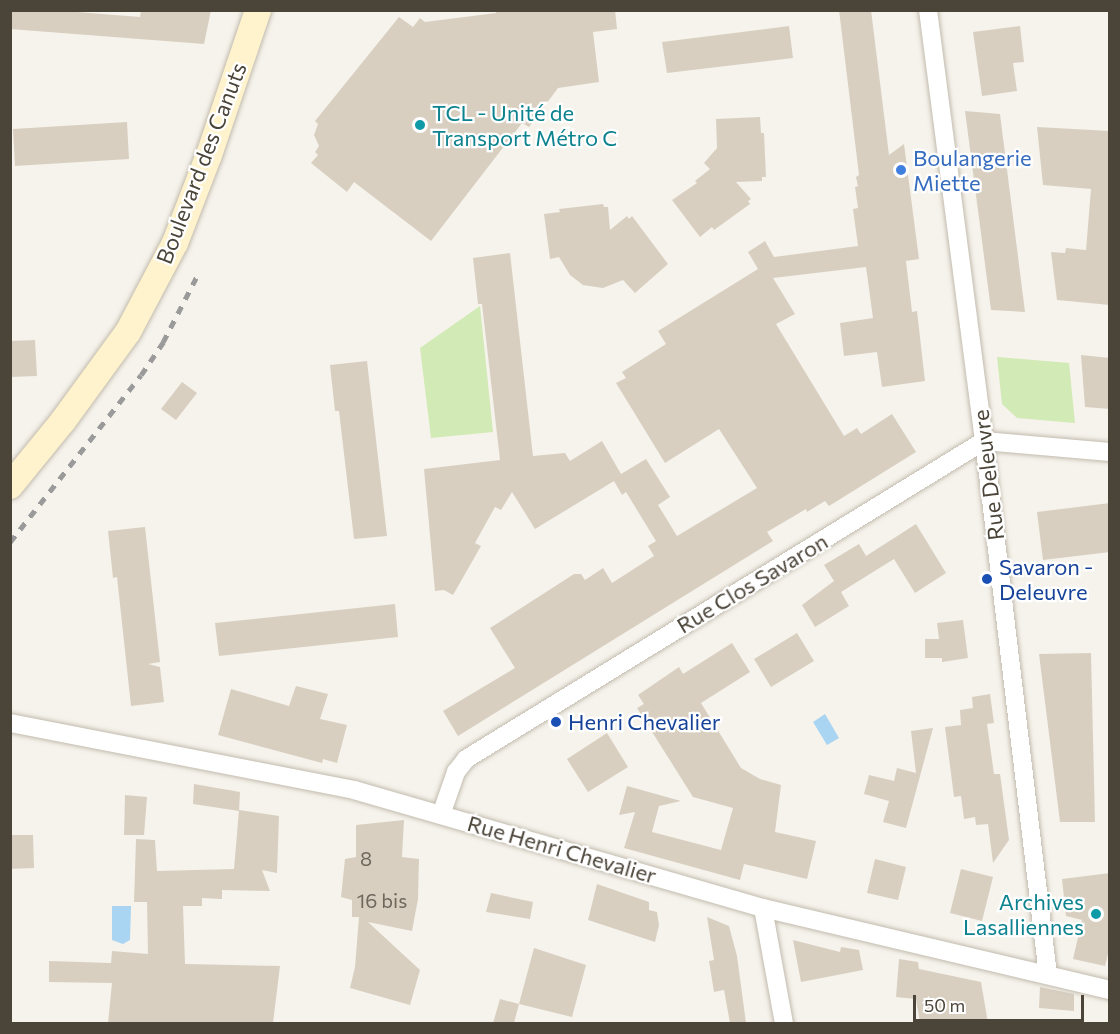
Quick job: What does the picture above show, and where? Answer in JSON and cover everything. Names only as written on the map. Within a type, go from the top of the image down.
[{"type":"main road","name":"Boulevard des Canuts","points":[[10,486],[63,421],[128,332],[175,243],[209,155],[258,10]]},
{"type":"street","name":"Rue Deleuvre","points":[[928,10],[984,441],[1048,975]]},
{"type":"street","points":[[984,441],[1110,452]]},
{"type":"street","name":"Rue Clos Savaron","points":[[441,815],[456,771],[466,759],[984,441]]},
{"type":"street","name":"Rue Henri Chevalier","points":[[10,723],[354,790],[763,908],[1110,990]]},
{"type":"street","points":[[763,908],[784,1023]]},
{"type":"green space","points":[[480,306],[493,432],[431,438],[420,348]]},
{"type":"green space","points":[[997,357],[1069,363],[1075,423],[1017,418],[1002,404]]},
{"type":"water","points":[[825,714],[839,738],[827,745],[813,722]]},
{"type":"water","points":[[112,906],[131,906],[130,940],[123,944],[112,940]]},
{"type":"building","points":[[10,10],[52,10],[140,17],[141,10],[211,10],[204,44],[10,29]]},
{"type":"building","name":"TCL - Unité de Transport Métro C","points":[[496,10],[615,10],[617,29],[593,32],[599,82],[558,88],[529,127],[522,123],[431,241],[354,182],[347,192],[311,163],[318,155],[315,152],[319,146],[314,135],[318,124],[315,121],[399,17],[413,27],[420,18],[425,22],[496,13]]},
{"type":"building","points":[[839,10],[871,10],[889,155],[904,144],[919,259],[906,261],[912,312],[917,311],[925,381],[882,387],[877,352],[844,356],[840,323],[873,318],[866,267],[773,278],[795,314],[776,324],[844,436],[857,428],[861,434],[892,414],[916,452],[829,506],[825,501],[807,512],[806,509],[767,532],[773,541],[458,736],[443,711],[515,668],[490,628],[574,574],[581,574],[585,580],[603,568],[612,583],[654,556],[648,546],[656,541],[626,492],[622,495],[614,481],[535,529],[512,492],[501,510],[495,507],[475,543],[481,546],[453,595],[444,590],[435,591],[424,469],[500,460],[482,304],[478,304],[473,258],[510,253],[533,456],[565,453],[570,461],[602,441],[621,474],[646,459],[670,497],[658,505],[677,536],[757,488],[719,429],[665,463],[616,383],[626,378],[622,372],[666,344],[658,331],[758,269],[748,252],[765,241],[774,257],[858,246],[853,209],[858,208],[855,187],[858,186],[856,177],[859,175]]},
{"type":"building","points":[[789,26],[793,58],[667,73],[662,42]]},
{"type":"building","points":[[1020,26],[1024,62],[1013,63],[1017,91],[982,96],[973,32]]},
{"type":"building","points":[[965,111],[1000,114],[1025,312],[991,310]]},
{"type":"building","points":[[760,117],[761,133],[764,133],[766,177],[762,177],[762,181],[736,182],[751,199],[748,201],[750,204],[714,230],[712,227],[700,237],[672,200],[697,183],[695,181],[710,169],[704,163],[717,148],[716,119]]},
{"type":"building","points":[[127,122],[129,159],[15,166],[13,129]]},
{"type":"building","points":[[1037,127],[1110,131],[1110,305],[1057,300],[1051,252],[1065,253],[1066,248],[1086,250],[1091,189],[1043,185]]},
{"type":"building","points":[[603,204],[604,207],[608,207],[610,230],[627,216],[629,219],[632,216],[668,264],[635,293],[623,280],[603,288],[583,285],[570,275],[559,257],[550,259],[544,214],[560,212],[559,209]]},
{"type":"building","points":[[35,340],[37,376],[10,377],[10,341]]},
{"type":"building","points":[[1081,355],[1110,358],[1110,409],[1085,407]]},
{"type":"building","points":[[367,361],[387,536],[354,539],[339,411],[335,411],[330,365]]},
{"type":"building","points":[[182,382],[197,393],[176,420],[161,409]]},
{"type":"building","points":[[1110,503],[1110,552],[1043,560],[1037,512]]},
{"type":"building","points":[[916,524],[946,573],[915,593],[894,559],[841,592],[849,606],[815,627],[802,605],[834,581],[824,565],[859,544],[866,556]]},
{"type":"building","points":[[145,527],[160,662],[148,664],[160,667],[164,702],[131,706],[117,577],[113,578],[108,531]]},
{"type":"building","points":[[395,604],[398,637],[219,656],[215,623]]},
{"type":"building","points":[[963,620],[968,658],[942,662],[942,658],[925,658],[925,639],[939,639],[937,623]]},
{"type":"building","points":[[797,633],[814,661],[771,687],[754,659]]},
{"type":"building","points":[[732,643],[750,672],[701,703],[741,768],[760,779],[781,785],[775,832],[816,841],[807,879],[744,864],[740,880],[624,848],[635,812],[619,815],[627,786],[681,801],[659,806],[652,832],[721,850],[733,808],[693,797],[637,708],[644,704],[638,695],[679,667],[683,674]]},
{"type":"building","points":[[1091,653],[1095,822],[1060,822],[1039,654]]},
{"type":"building","points":[[296,686],[328,694],[320,719],[347,725],[337,763],[323,759],[322,763],[218,735],[231,689],[289,706]]},
{"type":"building","points":[[990,694],[994,723],[987,724],[994,774],[1000,774],[1009,840],[993,863],[988,824],[976,825],[975,817],[964,819],[961,796],[954,797],[945,727],[961,725],[960,710],[973,708],[972,697]]},
{"type":"building","points":[[933,728],[906,828],[883,822],[889,801],[864,794],[869,775],[894,781],[897,768],[916,773],[911,731]]},
{"type":"building","points":[[607,733],[628,767],[588,792],[567,759]]},
{"type":"building","points":[[194,784],[240,792],[239,811],[193,804]]},
{"type":"building","points":[[125,795],[147,797],[144,835],[124,835]]},
{"type":"building","points":[[239,810],[279,816],[277,873],[262,870],[270,891],[222,890],[222,899],[202,898],[202,906],[183,906],[185,964],[280,966],[273,1023],[108,1023],[112,983],[49,982],[49,961],[111,963],[112,951],[148,954],[147,902],[134,902],[136,839],[155,840],[157,871],[234,869]]},
{"type":"building","points":[[404,820],[402,857],[419,859],[418,899],[412,931],[368,922],[420,970],[410,1005],[350,988],[355,967],[359,917],[352,917],[352,900],[341,897],[345,859],[356,857],[356,825]]},
{"type":"building","points":[[10,835],[33,835],[34,868],[10,869]]},
{"type":"building","points":[[875,859],[906,867],[898,900],[867,893]]},
{"type":"building","points":[[961,869],[993,877],[982,921],[950,913]]},
{"type":"building","name":"Archives Lasalliennes","points":[[1110,873],[1110,945],[1105,966],[1073,959],[1082,920],[1066,916],[1062,879]]},
{"type":"building","points":[[597,884],[649,902],[649,910],[657,912],[659,925],[655,942],[588,920]]},
{"type":"building","points":[[491,893],[533,902],[530,919],[486,912]]},
{"type":"building","points":[[707,917],[729,926],[737,956],[746,1023],[730,1023],[724,990],[714,992],[709,961],[714,960]]},
{"type":"building","points":[[793,940],[840,952],[841,947],[859,950],[863,970],[801,982]]},
{"type":"building","points":[[534,948],[586,965],[572,1017],[519,1004]]},
{"type":"building","points":[[899,959],[918,962],[919,969],[981,982],[988,1023],[920,1023],[916,999],[896,997]]},
{"type":"building","points":[[1040,987],[1074,994],[1074,1011],[1039,1008]]},
{"type":"building","points":[[500,999],[519,1004],[514,1023],[493,1023]]},
{"type":"railway","points":[[10,542],[141,375],[163,342],[199,272]]},
{"type":"place","name":"TCL - Unité de Transport Métro C","points":[[420,125]]},
{"type":"place","name":"Boulangerie Miette","points":[[901,170]]},
{"type":"place","name":"Savaron - Deleuvre","points":[[987,579]]},
{"type":"place","name":"Henri Chevalier","points":[[556,722]]},
{"type":"place","name":"Archives Lasalliennes","points":[[1096,914]]}]
